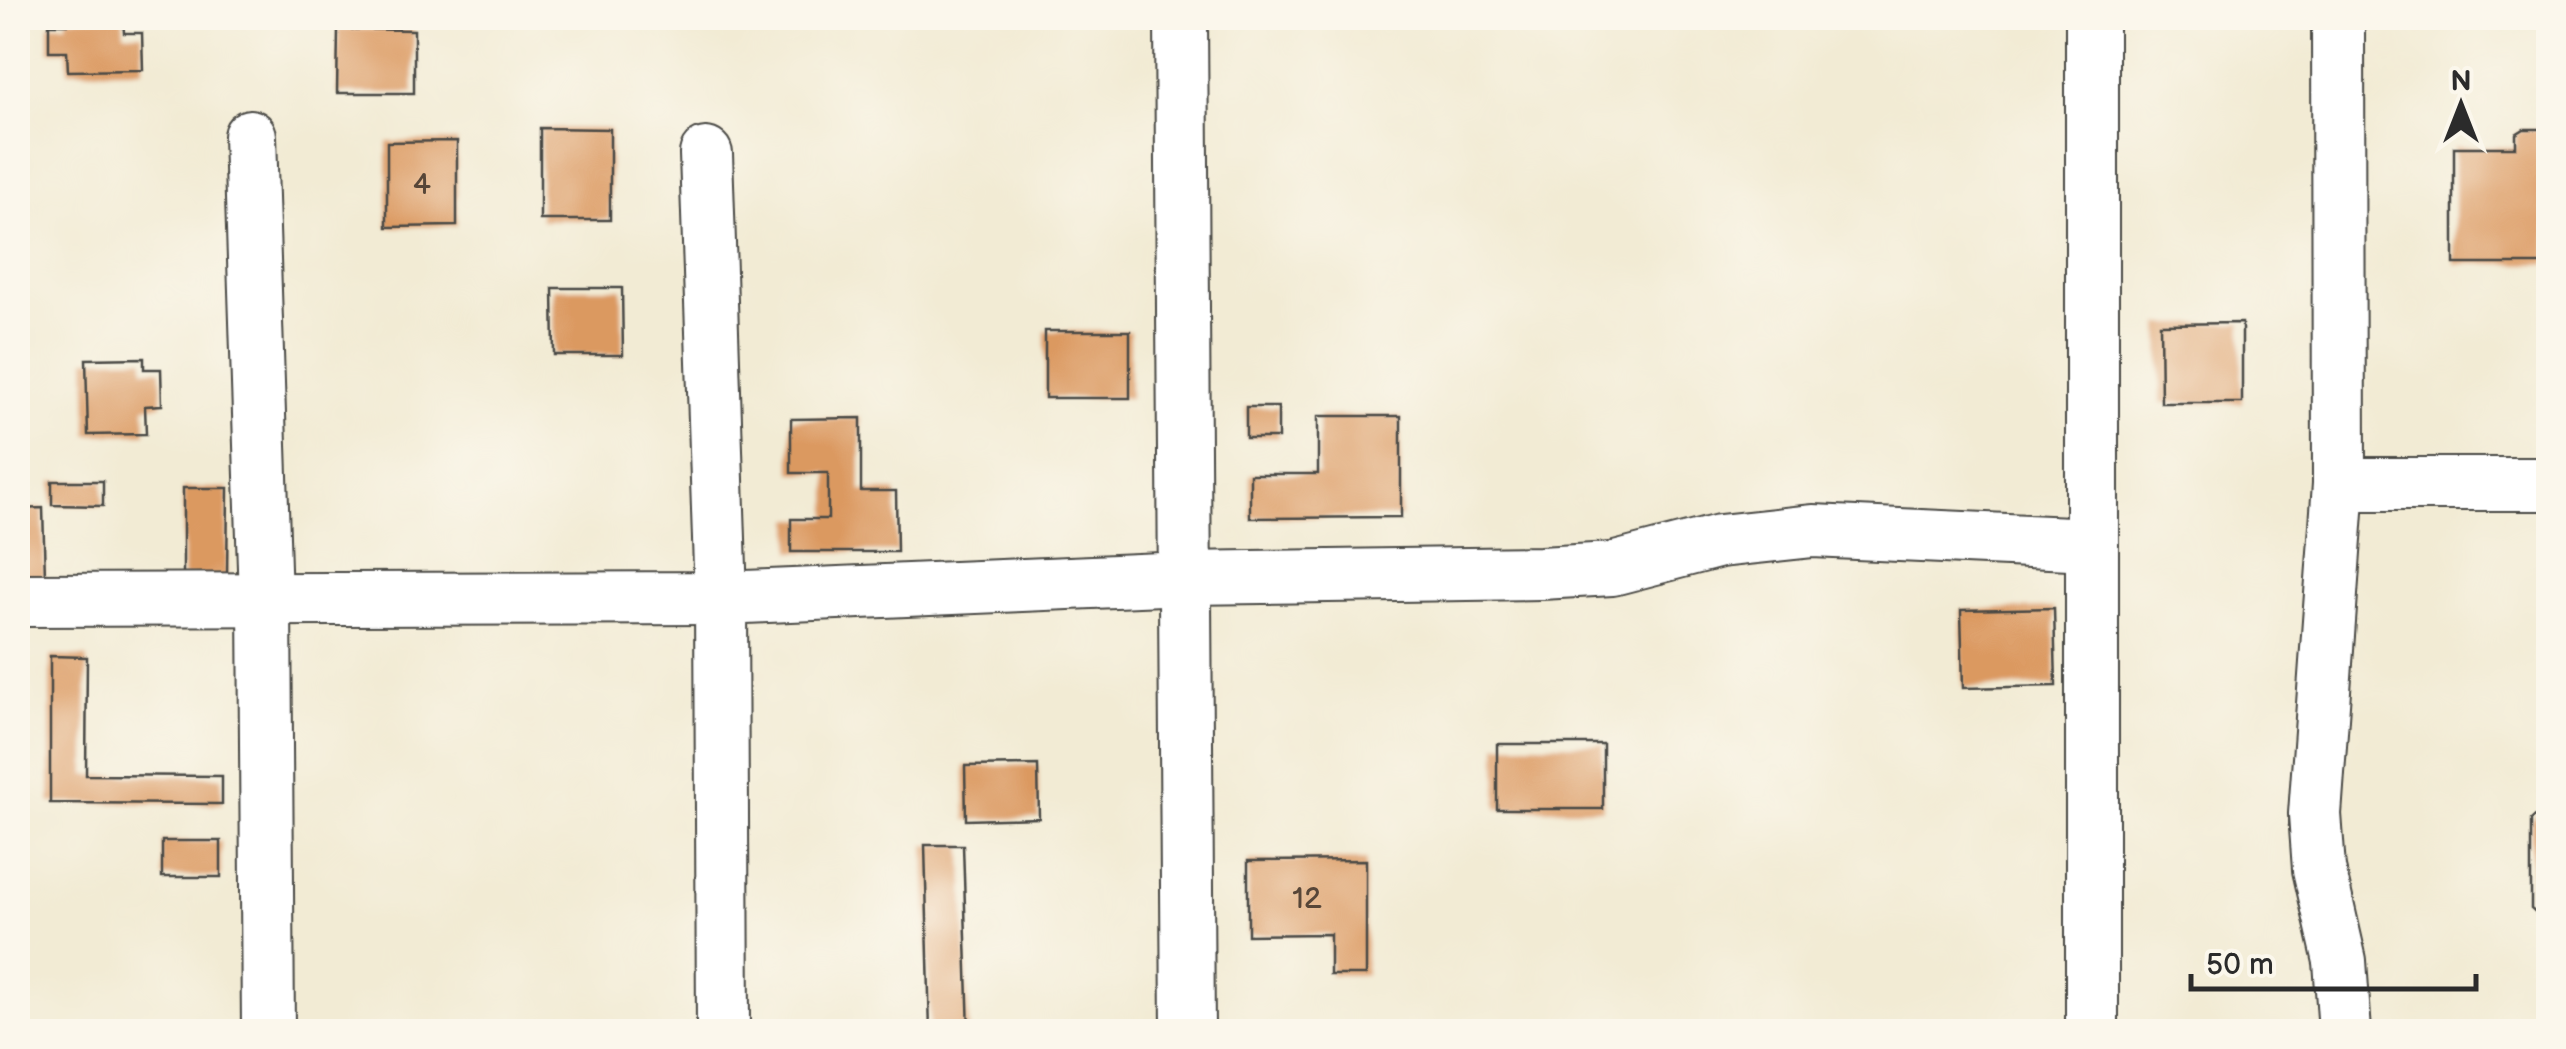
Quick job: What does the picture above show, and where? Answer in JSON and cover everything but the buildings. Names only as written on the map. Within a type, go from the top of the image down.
[{"type":"street","points":[[1181,18],[1188,1032]]},
{"type":"street","points":[[2092,18],[2092,1032]]},
{"type":"street","points":[[2338,18],[2340,484],[2315,814],[2319,869],[2340,961],[2345,1032]]},
{"type":"street","points":[[250,136],[266,599],[268,1032]]},
{"type":"street","points":[[706,154],[721,598],[723,1032]]},
{"type":"street","points":[[2340,484],[2548,484]]},
{"type":"street","points":[[18,600],[721,598],[1185,578],[1540,573],[1612,569],[1720,541],[1814,531],[2092,544]]}]
